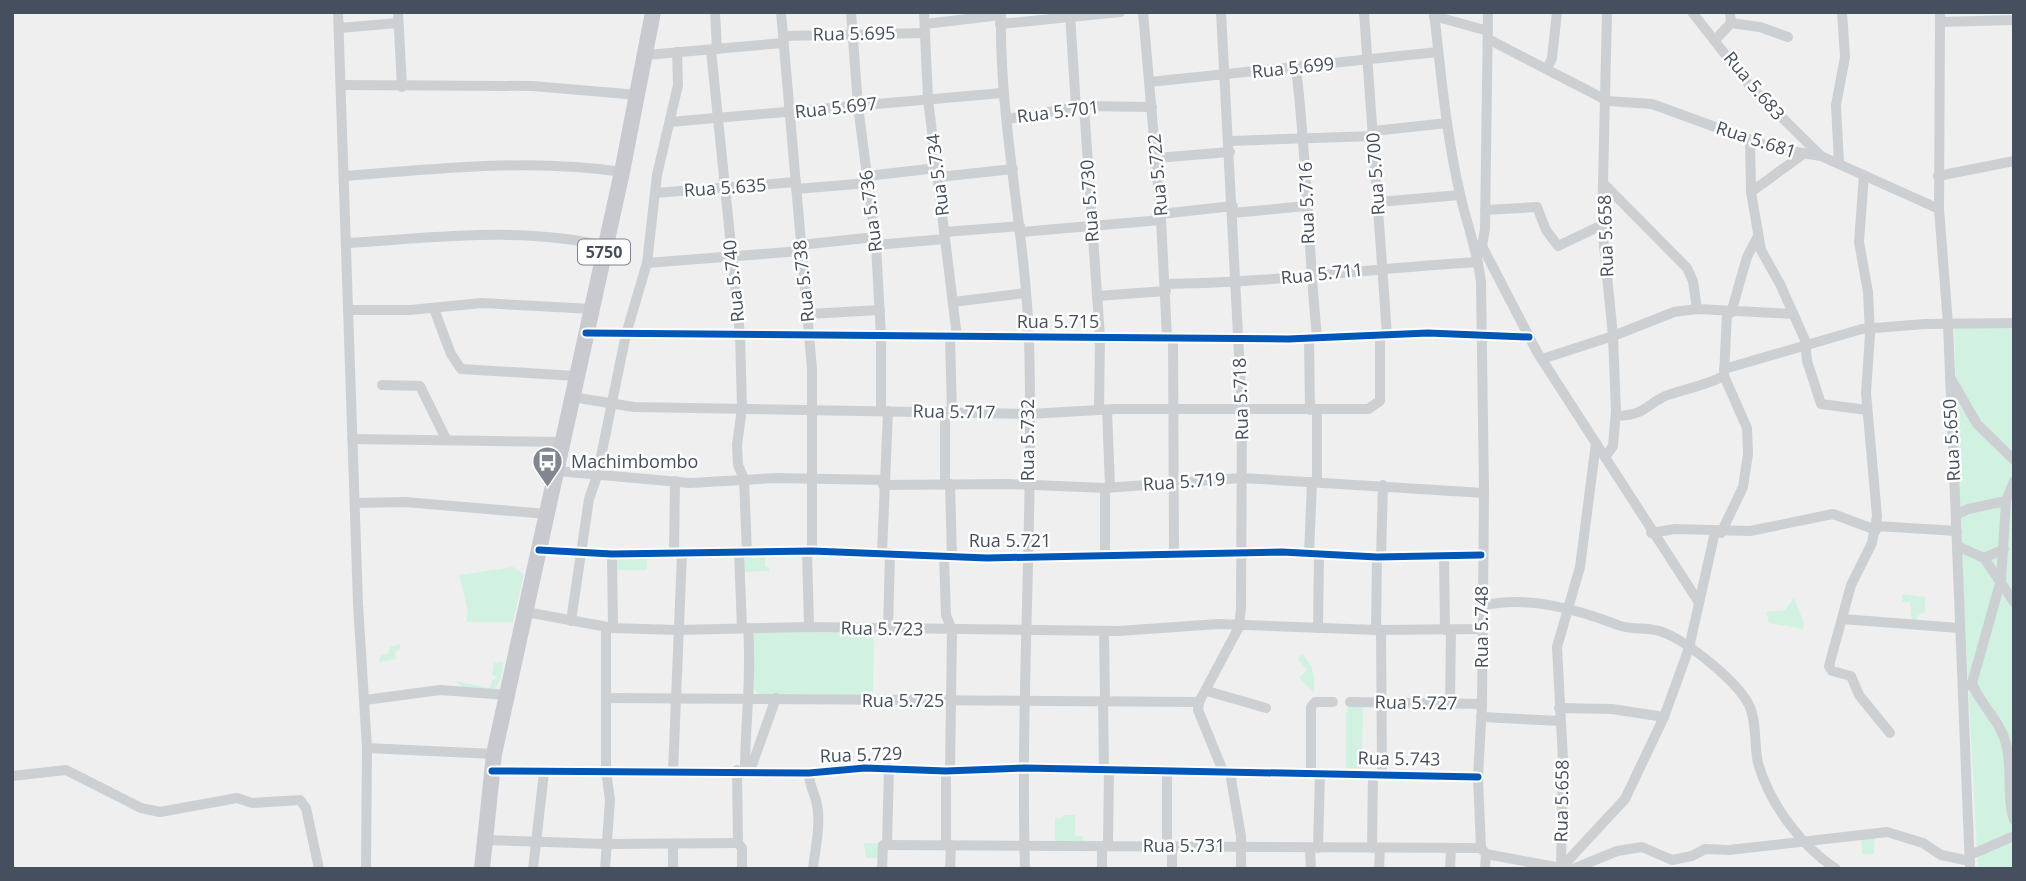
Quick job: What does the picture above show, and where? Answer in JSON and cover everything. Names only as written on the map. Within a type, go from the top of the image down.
[{"type":"main road","name":"5750","points":[[482,869],[494,754],[558,471],[576,376],[638,95],[653,12]]},
{"type":"street","points":[[338,12],[352,439],[367,748],[366,869]]},
{"type":"street","name":"Rua 5.740","points":[[715,12],[714,49],[719,119],[740,334],[742,408],[737,444],[738,465],[744,479],[745,628],[750,698],[745,732],[738,843],[742,848],[742,869]]},
{"type":"street","name":"Rua 5.738","points":[[781,12],[810,335],[813,409],[809,627]]},
{"type":"street","name":"Rua 5.736","points":[[851,12],[858,106],[875,241],[880,310],[885,411],[883,482],[888,629]]},
{"type":"street","name":"Rua 5.734","points":[[924,12],[929,99],[953,302],[948,412],[947,623],[952,630],[948,771]]},
{"type":"street","name":"Rua 5.695","points":[[646,55],[783,39],[925,28],[1001,17],[1120,12]]},
{"type":"street","name":"Rua 5.722","points":[[1143,12],[1170,337],[1174,554]]},
{"type":"street","name":"Rua 5.718","points":[[1199,702],[1239,627],[1242,554],[1242,411],[1221,12]]},
{"type":"street","name":"Rua 5.700","points":[[1364,12],[1383,267],[1384,335],[1378,404]]},
{"type":"street","name":"Rua 5.748","points":[[1485,869],[1478,777],[1482,704],[1481,555],[1484,493],[1480,256],[1485,209],[1488,12]]},
{"type":"street","points":[[1547,69],[1552,58],[1558,12]]},
{"type":"street","name":"Rua 5.658","points":[[1605,457],[1613,446],[1616,416],[1613,336],[1602,225],[1604,122],[1608,101],[1607,12]]},
{"type":"street","name":"Rua 5.683","points":[[1692,12],[1750,86],[1821,156]]},
{"type":"street","points":[[1839,163],[1840,139],[1836,105],[1845,57],[1842,12]]},
{"type":"street","points":[[1434,14],[1488,35],[1608,101]]},
{"type":"street","name":"Rua 5.748","points":[[1434,14],[1447,123],[1460,195],[1480,256],[1651,533],[1698,601]]},
{"type":"street","name":"Rua 5.730","points":[[1070,15],[1100,338]]},
{"type":"street","name":"Rua 5.732","points":[[1001,17],[1003,93],[1021,229],[1028,338],[1029,558],[1025,869]]},
{"type":"street","points":[[1940,17],[2014,20]]},
{"type":"street","name":"Rua 5.650","points":[[1940,17],[1939,209],[1948,324],[1959,628],[1967,685],[1970,862]]},
{"type":"street","points":[[339,28],[398,18],[402,87]]},
{"type":"street","points":[[1716,40],[1731,18],[1788,37]]},
{"type":"street","points":[[571,621],[589,499],[597,476],[626,334],[647,263],[655,193],[678,85],[677,52]]},
{"type":"street","name":"Rua 5.699","points":[[1149,82],[1438,52]]},
{"type":"street","name":"Rua 5.716","points":[[1296,68],[1311,275],[1314,555],[1318,628]]},
{"type":"street","points":[[341,85],[532,86],[638,95]]},
{"type":"street","name":"Rua 5.697","points":[[670,122],[1003,93]]},
{"type":"street","name":"Rua 5.681","points":[[1608,101],[1652,104],[1750,140],[1802,155],[1821,156],[1939,209]]},
{"type":"street","name":"Rua 5.701","points":[[1007,119],[1080,107],[1152,107]]},
{"type":"street","points":[[1156,158],[1230,146],[1374,133],[1447,123]]},
{"type":"street","points":[[1750,140],[1751,192],[1761,250],[1793,314],[1823,406],[1867,410]]},
{"type":"street","points":[[1751,192],[1802,155]]},
{"type":"street","points":[[1938,176],[2014,161]]},
{"type":"street","points":[[344,176],[530,164],[566,164],[622,172]]},
{"type":"street","name":"Rua 5.635","points":[[655,193],[1013,169]]},
{"type":"street","points":[[1864,175],[1858,242],[1867,286],[1870,329],[1867,410],[1878,500],[1876,528],[1851,585],[1830,669],[1851,676],[1858,695],[1890,733]]},
{"type":"street","points":[[1604,184],[1687,268],[1693,281],[1697,309]]},
{"type":"street","points":[[1378,202],[1460,195]]},
{"type":"street","points":[[647,263],[732,258],[801,248],[945,235],[1090,227],[1161,217],[1305,206]]},
{"type":"street","points":[[1485,209],[1537,207],[1546,230],[1558,246],[1602,225]]},
{"type":"street","points":[[347,243],[515,235],[570,238],[606,246]]},
{"type":"street","points":[[1561,868],[1625,799],[1664,717],[1689,648],[1698,601],[1718,532],[1744,487],[1748,454],[1747,428],[1724,372],[1729,313],[1747,257],[1758,236]]},
{"type":"street","name":"Rua 5.711","points":[[1097,296],[1480,256]]},
{"type":"street","points":[[953,302],[1026,293]]},
{"type":"street","points":[[348,310],[434,309],[482,303],[592,309]]},
{"type":"street","points":[[434,309],[451,354],[461,369],[576,376]]},
{"type":"street","points":[[1542,359],[1613,336],[1674,312],[1697,309],[1729,313],[1793,314]]},
{"type":"street","points":[[808,314],[880,310]]},
{"type":"street","points":[[1616,416],[1640,413],[1669,394],[1700,388],[1724,372],[1870,329],[2014,323]]},
{"type":"street","name":"Rua 5.715","points":[[586,333],[1028,338],[1384,335],[1529,337]]},
{"type":"street","points":[[1100,338],[1108,487],[1105,556]]},
{"type":"street","points":[[1948,374],[1966,408],[1993,442],[2014,460]]},
{"type":"street","points":[[383,385],[420,386],[446,439]]},
{"type":"street","name":"Rua 5.717","points":[[572,397],[612,405],[1029,414],[1103,410],[1368,409],[1378,404]]},
{"type":"street","points":[[1950,413],[1966,408]]},
{"type":"street","points":[[352,439],[563,442]]},
{"type":"street","name":"Rua 5.658","points":[[1561,868],[1561,721],[1557,647],[1582,556],[1596,443]]},
{"type":"street","name":"Rua 5.719","points":[[558,471],[718,483],[744,479],[812,478],[1108,487],[1242,478],[1484,493]]},
{"type":"street","points":[[673,772],[678,553],[676,481]]},
{"type":"street","points":[[2014,481],[2006,501],[2001,580],[1967,685],[2002,731],[2010,769],[2009,802],[2014,820]]},
{"type":"street","points":[[1379,869],[1376,849],[1382,702],[1378,630],[1383,485]]},
{"type":"street","points":[[1956,515],[1968,509],[2006,501]]},
{"type":"street","points":[[355,503],[404,502],[547,514]]},
{"type":"street","points":[[1651,533],[1675,529],[1750,531],[1833,514],[1876,528],[1957,531]]},
{"type":"street","points":[[1957,546],[1984,558],[2014,602]]},
{"type":"street","points":[[1984,558],[2004,549]]},
{"type":"street","name":"Rua 5.721","points":[[539,550],[612,554],[809,551],[1029,558],[1174,554],[1379,557],[1481,555]]},
{"type":"street","points":[[605,869],[610,810],[606,771],[606,698],[612,554]]},
{"type":"street","points":[[1444,556],[1450,704]]},
{"type":"street","points":[[1482,606],[1505,603],[1567,607],[1620,626],[1664,632],[1720,670],[1751,708],[1759,764],[1791,828],[1836,869]]},
{"type":"street","name":"Rua 5.723","points":[[526,612],[609,627],[677,629],[809,627],[1148,631],[1218,624],[1239,627],[1378,630],[1481,629]]},
{"type":"street","points":[[1842,619],[1959,628]]},
{"type":"street","points":[[1102,869],[1106,770],[1104,631]]},
{"type":"street","points":[[365,700],[440,690],[507,695]]},
{"type":"street","points":[[1207,691],[1266,708]]},
{"type":"street","name":"Rua 5.725","points":[[606,698],[1199,702]]},
{"type":"street","points":[[744,771],[776,698]]},
{"type":"street","points":[[1199,702],[1199,717],[1227,772],[1242,847],[1241,869]]},
{"type":"street","points":[[1311,869],[1314,848],[1315,774],[1311,707],[1315,702],[1333,702]]},
{"type":"street","name":"Rua 5.727","points":[[1350,702],[1482,704]]},
{"type":"street","points":[[1559,708],[1612,709],[1664,717]]},
{"type":"street","name":"Rua 5.727","points":[[1481,717],[1561,721]]},
{"type":"street","points":[[367,748],[494,754]]},
{"type":"street","points":[[883,869],[883,845],[887,845],[889,768]]},
{"type":"street","name":"Rua 5.729","points":[[492,771],[809,773],[889,768],[948,771],[1025,768],[1227,772]]},
{"type":"street","points":[[12,776],[66,770],[141,808],[160,813],[237,798],[252,803],[300,800],[306,808],[319,869]]},
{"type":"street","points":[[1167,770],[1172,869]]},
{"type":"street","points":[[948,771],[950,869]]},
{"type":"street","points":[[533,869],[544,772]]},
{"type":"street","name":"Rua 5.743","points":[[1227,772],[1478,777]]},
{"type":"street","points":[[809,773],[809,787],[817,802],[818,818],[813,869]]},
{"type":"street","points":[[1573,869],[1608,853],[1642,847],[1672,860],[1692,856],[1704,849],[1729,850],[1887,832],[1923,843],[1941,855],[1970,862],[2014,836]]},
{"type":"street","points":[[485,840],[606,844],[738,843]]},
{"type":"street","points":[[673,844],[673,869]]},
{"type":"street","name":"Rua 5.731","points":[[887,845],[1451,848],[1484,851],[1561,868]]},
{"type":"street","points":[[1450,869],[1451,848]]},
{"type":"green space","points":[[1954,321],[2014,321],[2014,869],[1978,869],[1959,511]]},
{"type":"green space","points":[[647,555],[647,570],[615,570],[616,556]]},
{"type":"green space","points":[[743,555],[765,556],[765,566],[769,567],[769,571],[742,572]]},
{"type":"green space","points":[[513,567],[524,574],[513,622],[466,622],[468,611],[459,575]]},
{"type":"green space","points":[[1902,594],[1925,597],[1925,612],[1917,616],[1917,622],[1912,622],[1910,602],[1902,602]]},
{"type":"green space","points":[[1794,598],[1804,623],[1803,629],[1769,623],[1766,612],[1785,610]]},
{"type":"green space","points":[[754,632],[874,633],[873,697],[760,695],[752,687],[751,637]]},
{"type":"green space","points":[[400,644],[400,649],[395,652],[396,659],[378,662],[382,655],[388,654],[390,647]]},
{"type":"green space","points":[[1302,654],[1313,672],[1314,693],[1299,678],[1307,670],[1298,659]]},
{"type":"green space","points":[[503,662],[501,678],[495,690],[464,688],[455,681],[490,688],[496,676],[492,675],[494,663]]},
{"type":"green space","points":[[1349,705],[1363,706],[1362,768],[1346,768],[1346,714]]},
{"type":"green space","points":[[1063,815],[1075,815],[1075,836],[1083,836],[1083,840],[1089,841],[1055,842],[1055,818],[1063,818]]},
{"type":"green space","points":[[1875,836],[1874,854],[1862,854],[1861,837]]},
{"type":"green space","points":[[864,843],[879,843],[878,858],[866,858]]},
{"type":"cycle path","points":[[586,333],[1288,339],[1428,333],[1529,337]]},
{"type":"cycle path","points":[[539,550],[612,554],[812,551],[987,558],[1282,552],[1377,557],[1481,555]]},
{"type":"cycle path","points":[[492,771],[809,773],[865,768],[946,771],[1025,768],[1478,777]]},
{"type":"place","name":"Machimbombo","points":[[548,489]]}]
